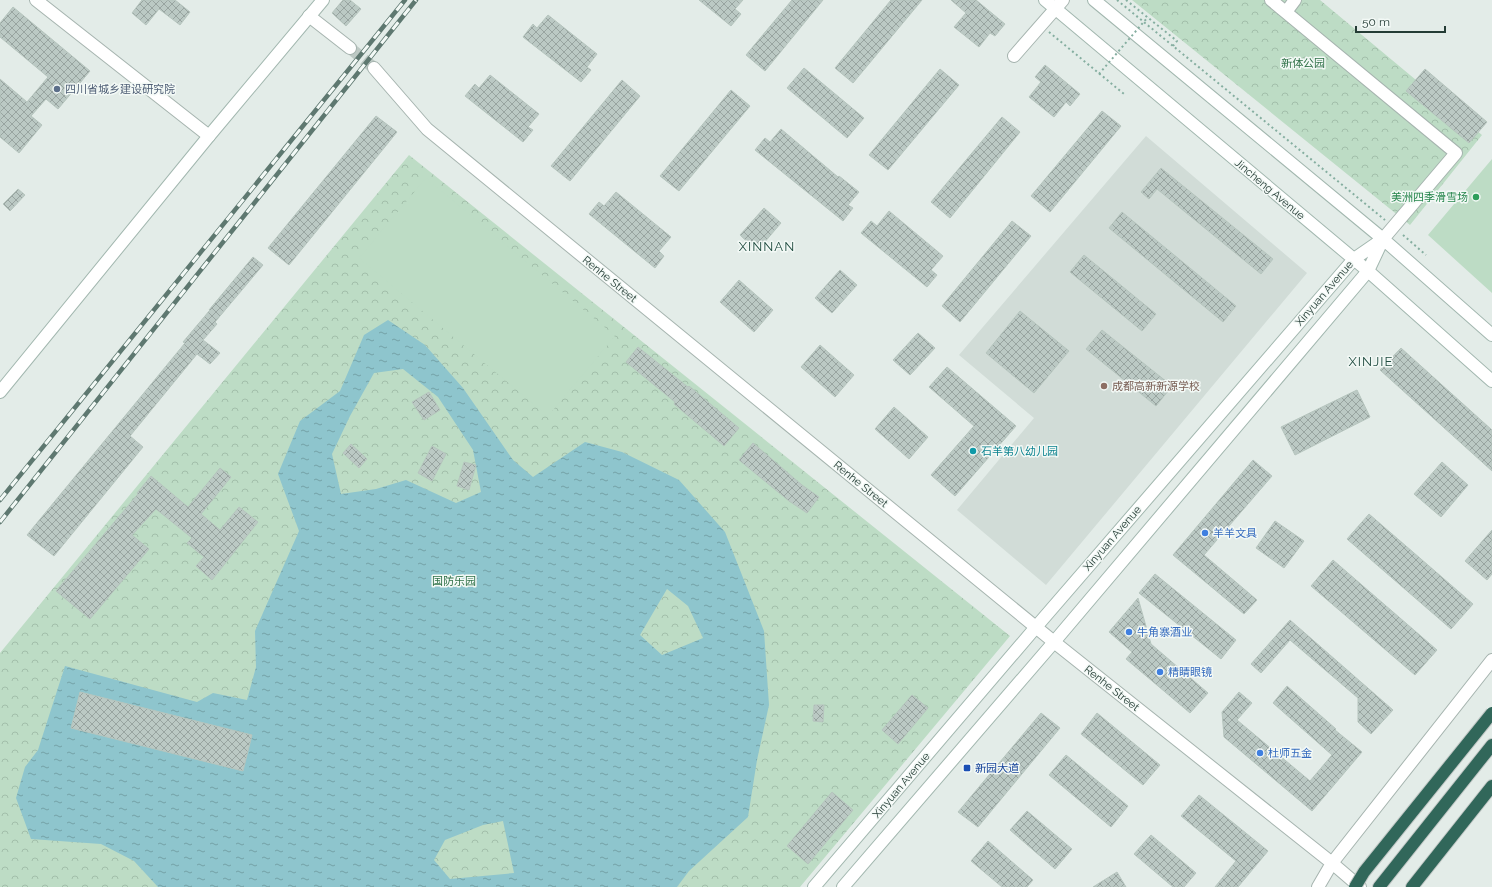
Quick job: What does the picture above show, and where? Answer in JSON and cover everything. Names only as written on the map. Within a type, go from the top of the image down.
[{"type":"highway","points":[[1355,887],[1364,872],[1492,713]]},
{"type":"highway","points":[[1380,887],[1492,745]]},
{"type":"highway","points":[[1412,887],[1492,786]]},
{"type":"street","points":[[36,0],[209,136]]},
{"type":"street","points":[[0,392],[209,136],[323,0]]},
{"type":"street","name":"Jincheng Avenue","points":[[1045,0],[1059,4],[1368,270],[1492,381]]},
{"type":"street","points":[[1094,0],[1383,239],[1492,335]]},
{"type":"street","points":[[1271,0],[1456,154],[1383,239]]},
{"type":"street","points":[[1286,12],[1295,0]]},
{"type":"street","points":[[1014,56],[1059,4]]},
{"type":"street","points":[[309,16],[350,48]]},
{"type":"street","name":"Renhe Street","points":[[374,68],[427,129],[1054,642],[1332,863],[1360,887]]},
{"type":"street","name":"Xinyuan Avenue","points":[[814,887],[1354,259],[1383,239]]},
{"type":"street","name":"Xinyuan Avenue","points":[[842,887],[1054,642],[1368,270],[1383,239]]},
{"type":"street","points":[[1318,887],[1332,863],[1492,660]]},
{"type":"path","points":[[1117,0],[1394,227],[1426,255]]},
{"type":"path","points":[[1126,0],[1166,32],[1176,42],[1173,46]]},
{"type":"path","points":[[1099,74],[1148,17]]},
{"type":"path","points":[[1041,25],[1124,94]]},
{"type":"shaded area","name":"成都高新新源学校","points":[[1146,136],[1307,273],[1046,585],[957,510],[1034,418],[959,355]]},
{"type":"green space","name":"新体公园","points":[[1132,0],[1320,0],[1482,135],[1410,225]]},
{"type":"green space","name":"国防乐园","points":[[409,155],[1010,636],[800,887],[0,887],[0,653]]},
{"type":"green space","name":"美洲四季滑雪场","points":[[1492,159],[1492,293],[1428,235]]},
{"type":"green space","points":[[426,178],[615,336],[548,416],[359,258]]},
{"type":"water","points":[[388,320],[425,345],[463,388],[513,460],[533,477],[585,442],[622,452],[679,480],[725,532],[764,631],[769,705],[757,760],[748,817],[689,871],[677,887],[158,887],[134,861],[101,844],[31,839],[16,798],[25,767],[38,750],[65,666],[197,702],[213,693],[247,700],[256,667],[255,631],[299,531],[278,474],[300,421],[340,391],[364,335]],"holes":[[[403,369],[438,397],[473,450],[481,492],[456,503],[406,480],[376,489],[341,494],[332,454],[350,416],[374,373]],[[667,589],[688,606],[703,638],[662,655],[640,635]],[[503,821],[514,873],[450,879],[434,860],[445,840],[483,825]]]},
{"type":"building","points":[[142,0],[175,0],[190,12],[180,25],[159,9],[146,25],[132,13]]},
{"type":"building","points":[[343,0],[350,0],[361,9],[346,26],[332,13]]},
{"type":"building","points":[[699,0],[743,0],[735,9],[741,14],[731,26]]},
{"type":"building","points":[[792,0],[823,0],[765,71],[746,55]]},
{"type":"building","points":[[891,0],[922,0],[853,83],[835,68]]},
{"type":"building","points":[[951,0],[976,0],[1005,24],[995,36],[990,33],[979,47],[954,27],[966,13]]},
{"type":"building","name":"四川省城乡建设研究院","points":[[13,7],[90,71],[58,109],[46,99],[31,116],[42,125],[19,153],[0,137],[0,79],[27,102],[48,77],[0,37],[0,23]]},
{"type":"building","points":[[548,15],[597,54],[587,67],[591,70],[581,82],[523,37],[533,24],[537,28]]},
{"type":"building","points":[[1045,65],[1080,94],[1070,106],[1066,102],[1054,117],[1029,97],[1041,82],[1035,77]]},
{"type":"building","points":[[804,68],[864,118],[847,138],[787,88]]},
{"type":"building","points":[[940,69],[959,85],[888,170],[869,155]]},
{"type":"building","points":[[1425,69],[1487,122],[1469,143],[1406,91]]},
{"type":"building","points":[[490,75],[539,114],[528,127],[533,130],[523,142],[465,96],[475,84],[479,88]]},
{"type":"building","points":[[622,80],[640,96],[570,181],[551,166]]},
{"type":"building","points":[[731,90],[750,106],[679,191],[660,176]]},
{"type":"building","points":[[1102,111],[1121,126],[1050,212],[1031,196]]},
{"type":"building","points":[[376,116],[397,132],[289,265],[268,248]]},
{"type":"building","points":[[1002,117],[1020,132],[950,218],[931,202]]},
{"type":"building","points":[[781,129],[838,177],[839,176],[859,192],[848,205],[853,208],[843,221],[755,150],[765,138],[770,142]]},
{"type":"building","points":[[1161,168],[1273,259],[1261,274],[1157,189],[1149,199],[1141,192]]},
{"type":"building","points":[[18,189],[25,195],[10,211],[3,204]]},
{"type":"building","points":[[616,192],[671,237],[659,251],[664,256],[655,268],[589,214],[599,202],[604,206]]},
{"type":"building","points":[[764,208],[781,223],[757,251],[740,235]]},
{"type":"building","points":[[889,211],[943,256],[931,270],[937,275],[927,287],[861,233],[871,221],[877,226]]},
{"type":"building","points":[[1122,212],[1236,306],[1223,322],[1109,228]]},
{"type":"building","points":[[1012,221],[1031,236],[960,322],[942,306]]},
{"type":"building","points":[[1084,255],[1156,314],[1142,331],[1070,272]]},
{"type":"building","points":[[253,257],[263,265],[215,322],[217,324],[203,340],[220,353],[210,364],[197,354],[130,436],[143,447],[54,556],[27,535],[185,343],[183,342]]},
{"type":"building","points":[[840,270],[857,285],[832,313],[815,298]]},
{"type":"building","points":[[739,280],[773,310],[754,332],[720,302]]},
{"type":"building","points":[[1020,311],[1069,351],[1034,393],[986,353]]},
{"type":"building","points":[[1102,330],[1172,386],[1156,406],[1086,349]]},
{"type":"building","points":[[918,333],[935,348],[910,375],[893,360]]},
{"type":"building","points":[[820,345],[854,375],[835,397],[801,367]]},
{"type":"building","points":[[638,347],[688,387],[689,386],[739,428],[724,446],[674,404],[675,402],[626,362]]},
{"type":"building","points":[[1401,348],[1492,430],[1492,471],[1380,370]]},
{"type":"building","name":"石羊第八幼儿园","points":[[947,367],[1016,426],[955,496],[931,475],[974,426],[929,387]]},
{"type":"building","points":[[1357,390],[1370,417],[1295,455],[1281,427]]},
{"type":"building","points":[[429,392],[440,410],[424,420],[412,402]]},
{"type":"building","points":[[894,407],[928,437],[909,459],[875,429]]},
{"type":"building","points":[[753,443],[802,485],[819,497],[807,513],[789,501],[739,460]]},
{"type":"building","points":[[351,444],[367,459],[359,468],[343,453]]},
{"type":"building","points":[[432,446],[446,454],[432,481],[418,473]]},
{"type":"building","points":[[1253,460],[1272,476],[1204,555],[1257,600],[1244,614],[1173,555]]},
{"type":"building","points":[[464,462],[476,465],[469,490],[457,486]]},
{"type":"building","points":[[1442,462],[1468,485],[1441,517],[1414,494]]},
{"type":"building","points":[[220,468],[231,477],[201,514],[220,530],[239,507],[258,522],[212,580],[196,566],[204,557],[187,543],[192,538],[156,509],[132,535],[149,549],[90,619],[56,591],[138,494],[137,493],[151,476],[188,507]]},
{"type":"building","points":[[1369,514],[1473,604],[1451,629],[1347,539]]},
{"type":"building","points":[[1275,521],[1304,541],[1284,568],[1256,548]]},
{"type":"building","points":[[1492,530],[1492,574],[1487,580],[1465,561]]},
{"type":"building","points":[[1333,560],[1437,650],[1415,675],[1311,586]]},
{"type":"building","points":[[1155,574],[1236,640],[1221,659],[1139,593]]},
{"type":"building","points":[[1138,598],[1151,644],[1208,693],[1190,713],[1126,659],[1132,652],[1109,632]]},
{"type":"building","points":[[1290,620],[1393,710],[1371,734],[1358,722],[1358,698],[1290,640],[1261,673],[1251,664]]},
{"type":"building","points":[[1287,686],[1336,729],[1335,730],[1362,752],[1312,811],[1224,737],[1222,712],[1239,692],[1252,703],[1237,720],[1310,781],[1332,755],[1273,703]]},
{"type":"building","points":[[80,692],[252,735],[243,771],[71,728]]},
{"type":"building","points":[[912,695],[928,708],[898,744],[882,730]]},
{"type":"building","points":[[814,705],[824,705],[823,722],[813,721]]},
{"type":"building","points":[[1041,713],[1060,728],[978,827],[958,812]]},
{"type":"building","points":[[1097,713],[1160,765],[1143,785],[1081,734]]},
{"type":"building","points":[[1066,755],[1128,806],[1111,827],[1049,775]]},
{"type":"building","points":[[832,792],[853,810],[808,864],[787,846]]},
{"type":"building","points":[[1199,795],[1268,851],[1238,887],[1215,887],[1236,861],[1181,816]]},
{"type":"building","points":[[1027,811],[1072,849],[1055,869],[1010,830]]},
{"type":"building","points":[[1151,835],[1196,873],[1184,887],[1173,887],[1134,854]]},
{"type":"building","points":[[988,841],[1033,880],[1027,887],[1002,887],[971,861]]},
{"type":"building","points":[[1117,872],[1126,887],[1093,887]]},
{"type":"tunnel","points":[[350,48],[374,68]]},
{"type":"railway","points":[[0,500],[405,0]]},
{"type":"railway","points":[[0,522],[416,0]]},
{"type":"place","name":"四川省城乡建设研究院","points":[[57,89]]},
{"type":"place","name":"美洲四季滑雪场","points":[[1476,197]]},
{"type":"place","name":"成都高新新源学校","points":[[1104,386]]},
{"type":"place","name":"石羊第八幼儿园","points":[[973,451]]},
{"type":"place","name":"羊羊文具","points":[[1205,533]]},
{"type":"place","name":"牛角寨酒业","points":[[1129,632]]},
{"type":"place","name":"精睛眼镜","points":[[1160,672]]},
{"type":"place","name":"杜师五金","points":[[1260,753]]},
{"type":"place","name":"新园大道","points":[[967,768]]},
{"type":"district","name":"XINNAN","points":[[767,246]]},
{"type":"district","name":"XINJIE","points":[[1371,361]]}]
